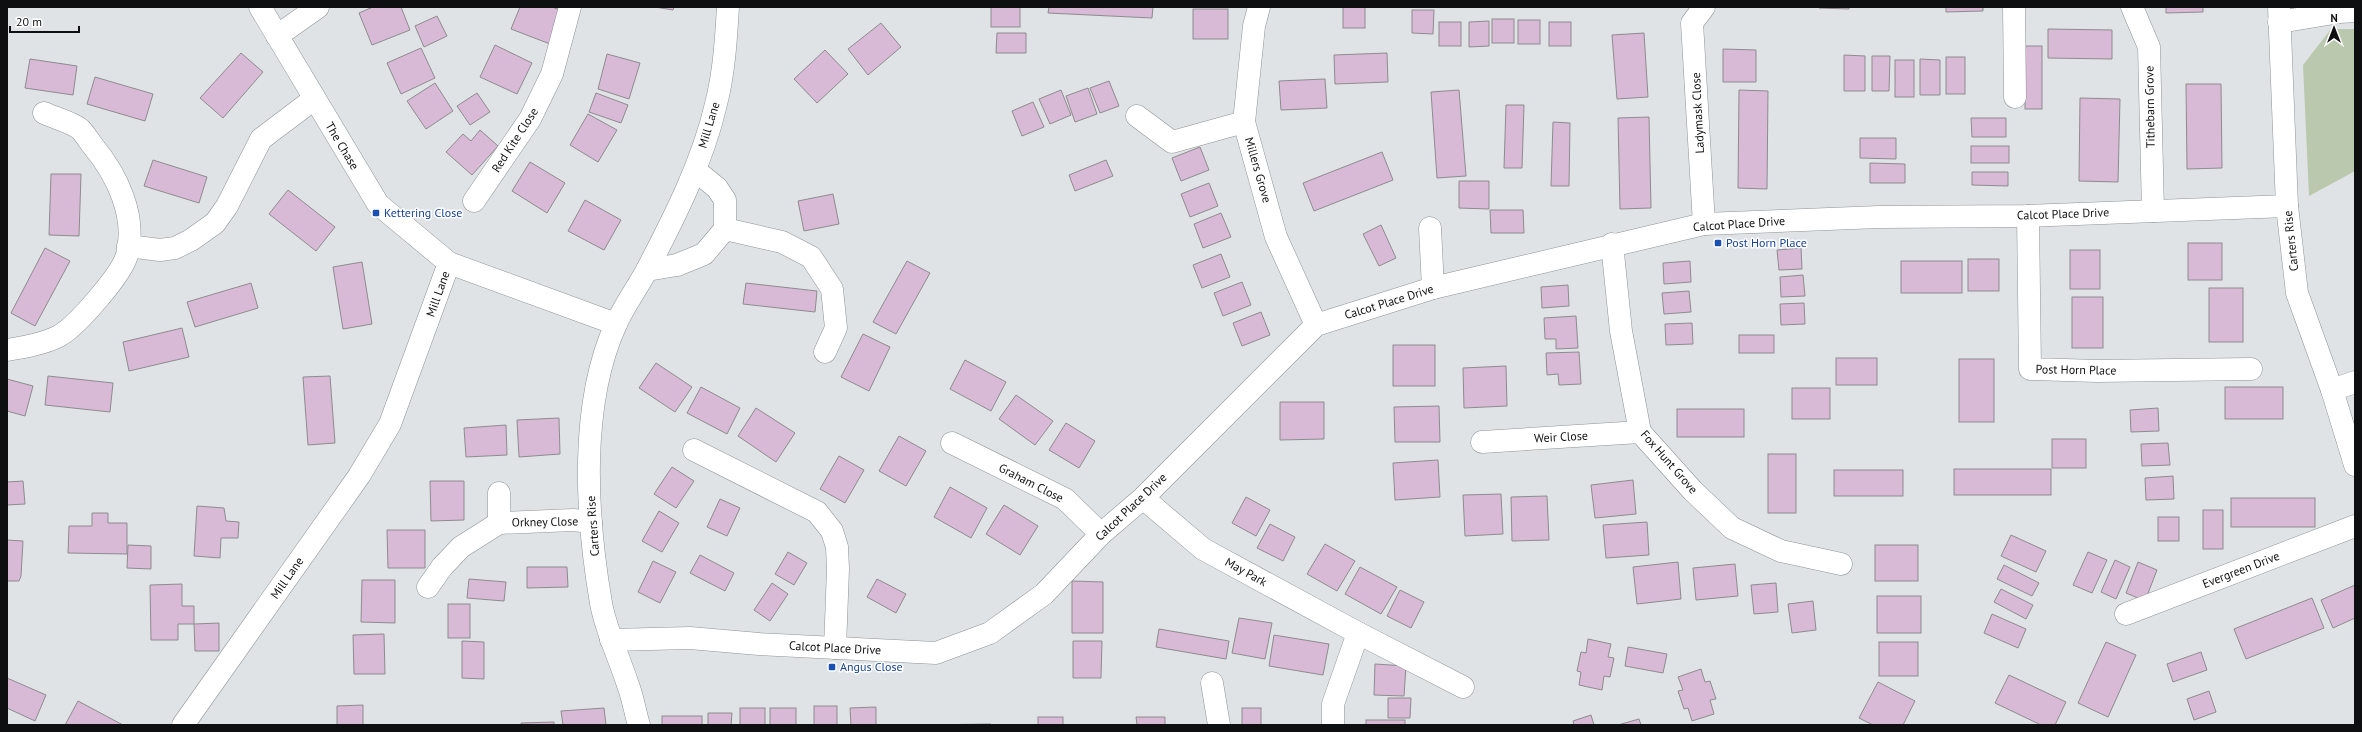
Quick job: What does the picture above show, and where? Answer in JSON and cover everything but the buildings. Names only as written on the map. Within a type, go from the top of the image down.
[{"type":"street","name":"The Chase","points":[[260,7],[378,204],[449,262]]},
{"type":"street","points":[[277,36],[318,7]]},
{"type":"street","name":"Red Kite Close","points":[[474,201],[530,119],[546,87],[552,74],[570,7]]},
{"type":"street","name":"Mill Lane","points":[[183,725],[359,476],[390,424],[449,262],[616,324],[647,270],[695,170],[716,105],[725,51],[728,7]]},
{"type":"street","name":"Millers Grove","points":[[1259,7],[1254,26],[1244,122],[1276,236],[1316,325]]},
{"type":"street","name":"Ladymask Close","points":[[1704,7],[1692,23],[1704,224]]},
{"type":"street","points":[[2014,7],[2016,97]]},
{"type":"street","name":"Tithebarn Grove","points":[[2132,7],[2149,47],[2153,211]]},
{"type":"street","points":[[2279,14],[2355,11]]},
{"type":"street","name":"Carters Rise","points":[[2279,14],[2287,206],[2297,293],[2332,390],[2355,465]]},
{"type":"street","points":[[128,246],[160,250],[175,248],[191,240],[215,223],[227,206],[261,139],[314,99]]},
{"type":"street","points":[[7,350],[50,340],[61,335],[78,321],[116,276],[127,256],[127,211],[116,178],[79,129],[44,113]]},
{"type":"street","points":[[1137,116],[1172,142],[1244,122]]},
{"type":"street","points":[[647,270],[677,265],[704,254],[725,228],[725,200],[717,188],[695,170]]},
{"type":"street","name":"Calcot Place Drive","points":[[611,640],[690,638],[936,653],[990,633],[1044,594],[1101,534],[1143,498],[1316,325],[1433,288],[1612,244],[1704,224],[1879,217],[2028,216],[2287,206]]},
{"type":"street","name":"Post Horn Place","points":[[2028,216],[2030,370],[2097,371],[2251,369]]},
{"type":"street","points":[[725,228],[782,242],[811,257],[832,289],[836,328],[825,352]]},
{"type":"street","points":[[1430,228],[1433,288]]},
{"type":"street","name":"Fox Hunt Grove","points":[[1612,244],[1621,331],[1640,432],[1693,491],[1732,528],[1781,551],[1841,564]]},
{"type":"street","name":"Carters Rise","points":[[616,324],[598,377],[589,433],[591,522],[601,604],[611,640],[629,686],[639,725]]},
{"type":"street","points":[[2332,390],[2355,382]]},
{"type":"street","name":"Weir Close","points":[[1482,442],[1640,432]]},
{"type":"street","name":"Graham Close","points":[[952,443],[1065,499],[1101,534]]},
{"type":"street","points":[[694,450],[817,512],[832,531],[837,548],[838,569],[835,648]]},
{"type":"street","name":"Orkney Close","points":[[499,493],[499,523]]},
{"type":"street","name":"May Park","points":[[1143,498],[1203,549],[1358,633],[1463,687]]},
{"type":"street","name":"Orkney Close","points":[[428,587],[442,567],[461,547],[499,523],[573,520],[591,522]]},
{"type":"street","name":"Evergreen Drive","points":[[2126,614],[2355,526]]},
{"type":"street","points":[[1333,725],[1333,704],[1358,633]]},
{"type":"street","points":[[1212,684],[1219,725]]},
{"type":"green space","points":[[2331,29],[2355,29],[2355,171],[2309,196],[2303,65]]},
{"type":"place","name":"Kettering Close","points":[[376,213]]},
{"type":"place","name":"Post Horn Place","points":[[1718,243]]},
{"type":"place","name":"Angus Close","points":[[832,667]]}]
